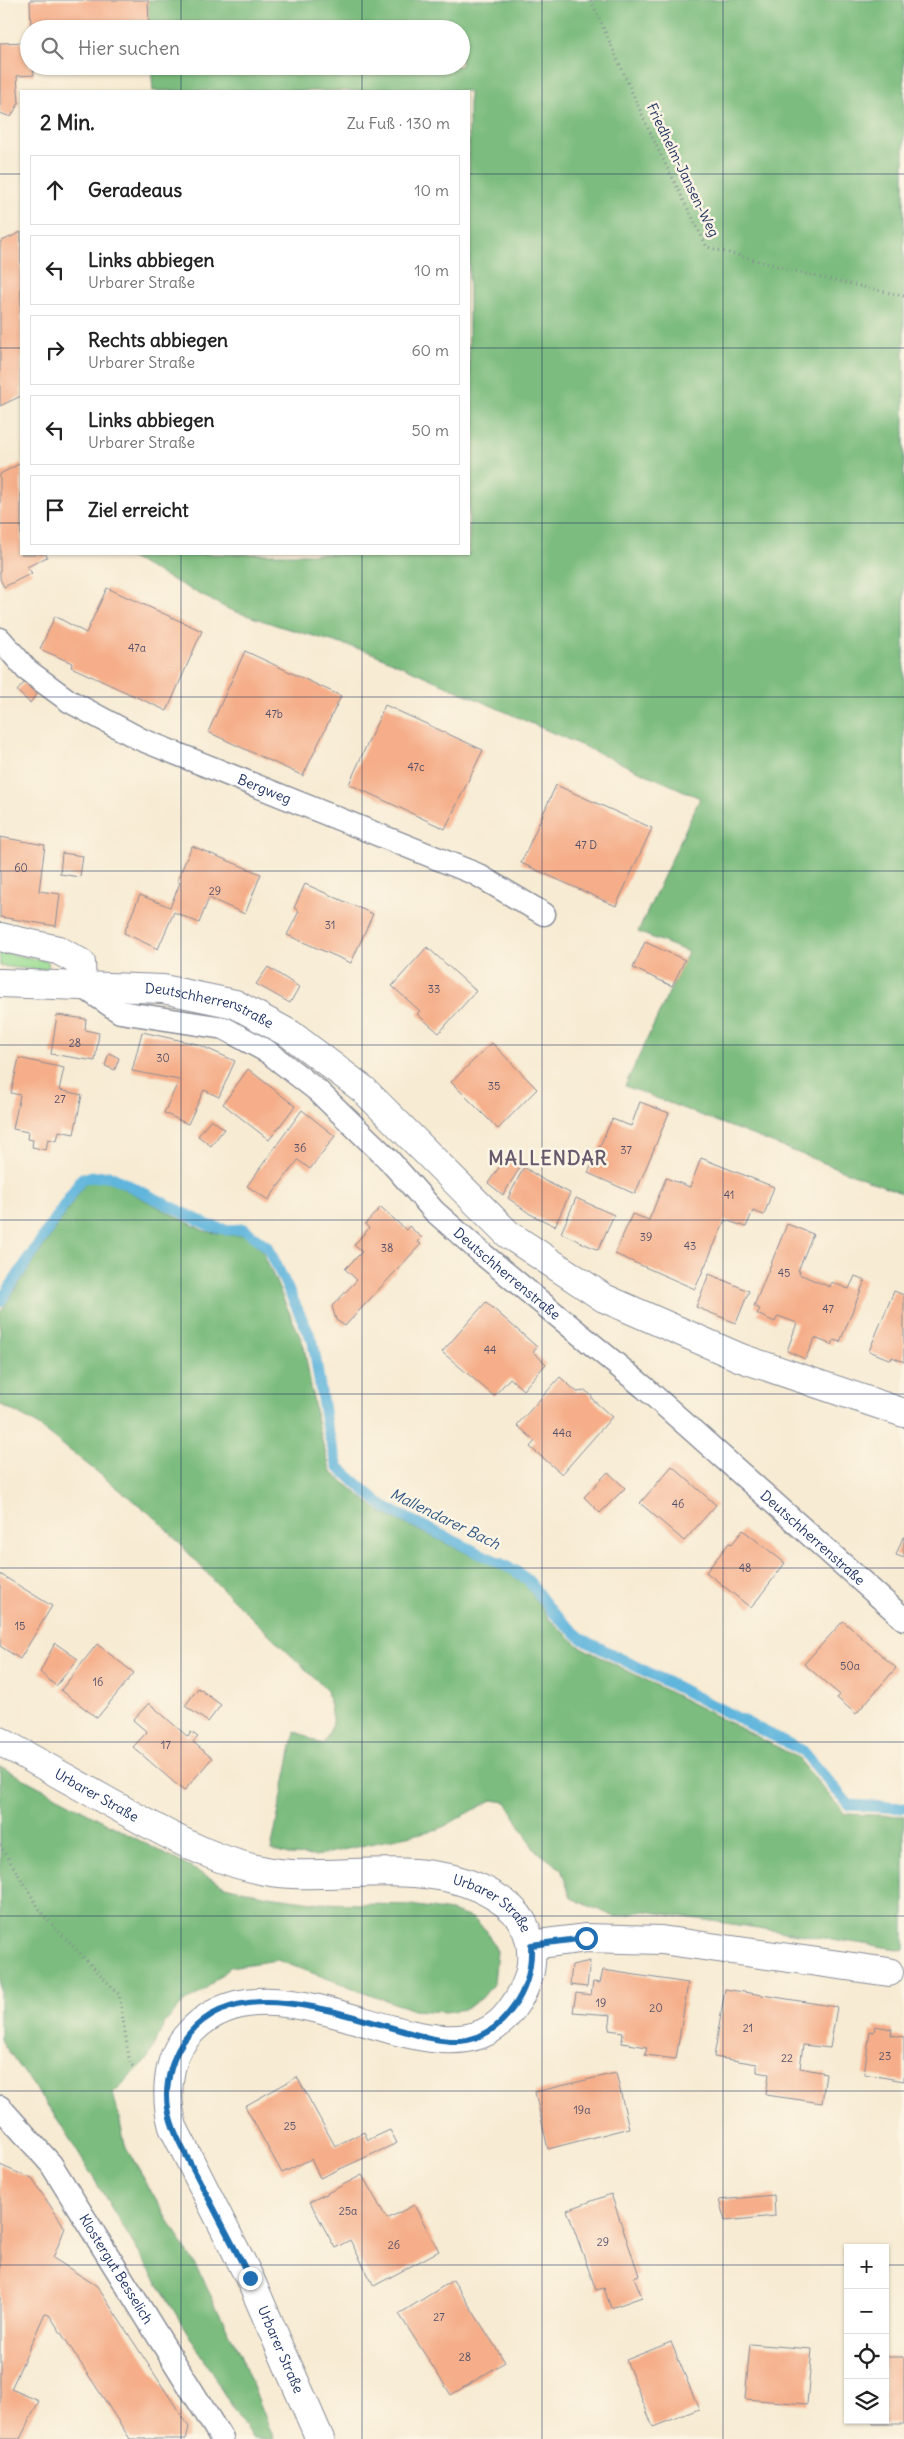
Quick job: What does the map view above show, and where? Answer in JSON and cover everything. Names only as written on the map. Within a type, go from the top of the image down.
[{"type":"street","points":[[0,937],[58,950],[81,962],[82,986]]},
{"type":"street","name":"Deutschherrenstraße","points":[[0,983],[163,989],[235,1004],[290,1034],[364,1090],[508,1234],[604,1298],[741,1358],[904,1414]]},
{"type":"street","name":"Urbarer Straße","points":[[0,1741],[170,1835],[259,1871],[292,1874],[400,1872],[437,1876],[472,1886],[494,1896],[514,1910],[525,1925],[531,1945],[532,1961],[527,1983],[504,2021],[484,2035],[460,2041],[428,2038],[305,2006],[268,2001],[242,2003],[217,2012],[195,2026],[180,2044],[172,2066],[168,2088],[168,2108],[173,2127],[250,2278],[320,2439]]},
{"type":"street","points":[[531,1945],[586,1938],[662,1940],[889,1972]]},
{"type":"lane","name":"Bergweg","points":[[0,639],[27,670],[69,701],[140,739],[476,874],[544,914]]},
{"type":"lane","name":"Deutschherrenstraße","points":[[82,986],[120,1012],[224,1028],[268,1052],[318,1092],[389,1160],[434,1211],[485,1256],[645,1388],[904,1619]]},
{"type":"lane","name":"Klostergut Besselich","points":[[0,2107],[51,2164],[222,2439]]},
{"type":"path","name":"Friedhelm-Jansen-Weg","points":[[591,0],[652,137],[707,247],[814,276],[904,296]]},
{"type":"path","points":[[0,1845],[44,1916],[119,1994],[130,2064],[168,2088]]},
{"type":"green space","points":[[148,0],[904,0],[904,1194],[625,1086],[688,952],[638,932],[700,798],[370,652],[282,627],[228,609],[125,555],[470,555],[470,90],[153,90],[152,75],[470,75],[470,20],[149,20]]},
{"type":"green space","points":[[0,952],[48,961],[49,971],[0,966]]},
{"type":"green space","points":[[109,1181],[204,1231],[230,1235],[246,1235],[262,1250],[304,1346],[318,1427],[331,1472],[380,1512],[511,1574],[525,1584],[548,1618],[579,1646],[797,1757],[845,1814],[904,1816],[904,1950],[645,1911],[615,1917],[571,1898],[561,1869],[534,1849],[506,1802],[492,1800],[439,1829],[315,1856],[288,1855],[271,1850],[295,1731],[323,1745],[333,1724],[327,1690],[218,1585],[158,1520],[35,1423],[0,1404],[0,1313],[86,1182]]},
{"type":"green space","points":[[0,1766],[225,1886],[268,1896],[320,1903],[411,1905],[451,1911],[472,1918],[486,1930],[497,1951],[494,1983],[482,1998],[466,2009],[445,2012],[413,2010],[277,1960],[230,1967],[203,1991],[180,2006],[164,2024],[148,2059],[113,2093],[126,2148],[200,2274],[240,2354],[274,2439],[252,2439],[60,2123],[0,2039]]},
{"type":"building","points":[[30,0],[148,0],[149,20],[31,20]]},
{"type":"building","points":[[20,42],[20,75],[34,75],[17,76],[19,103],[11,117],[0,113],[0,43]]},
{"type":"building","points":[[20,232],[20,396],[0,406],[0,242]]},
{"type":"building","points":[[20,464],[20,555],[46,555],[47,557],[27,567],[32,573],[4,587],[0,579],[0,474]]},
{"type":"building","points":[[107,588],[202,631],[167,711],[71,667],[72,663],[40,649],[55,616],[86,633]]},
{"type":"building","points":[[245,651],[341,696],[303,776],[208,732]]},
{"type":"building","points":[[24,683],[37,694],[30,703],[17,691]]},
{"type":"building","points":[[385,705],[483,750],[445,829],[349,784]]},
{"type":"building","points":[[556,785],[652,828],[616,906],[521,863]]},
{"type":"building","points":[[0,837],[45,845],[39,891],[60,894],[56,926],[0,917]]},
{"type":"building","points":[[192,846],[261,874],[245,914],[209,898],[199,923],[174,912],[158,949],[124,933],[140,895],[170,907],[180,883],[177,881]]},
{"type":"building","points":[[62,853],[83,856],[80,877],[60,874]]},
{"type":"building","points":[[305,884],[373,914],[351,963],[287,935],[299,911],[294,908]]},
{"type":"building","points":[[645,942],[685,960],[672,986],[633,968]]},
{"type":"building","points":[[427,947],[476,991],[439,1033],[417,1014],[420,1011],[392,986]]},
{"type":"building","points":[[268,967],[299,987],[290,1003],[256,984]]},
{"type":"building","points":[[57,1015],[86,1019],[85,1030],[99,1033],[95,1061],[51,1054]]},
{"type":"building","points":[[142,1032],[197,1044],[235,1061],[219,1097],[204,1090],[188,1124],[164,1113],[179,1080],[132,1071]]},
{"type":"building","points":[[492,1043],[537,1089],[498,1129],[451,1082]]},
{"type":"building","points":[[109,1053],[119,1058],[115,1070],[105,1066]]},
{"type":"building","points":[[19,1058],[64,1068],[59,1090],[82,1095],[74,1134],[59,1131],[57,1141],[48,1139],[46,1150],[32,1147],[33,1140],[27,1139],[28,1132],[13,1129],[20,1095],[11,1093]]},
{"type":"building","points":[[248,1069],[295,1106],[269,1140],[223,1104]]},
{"type":"building","points":[[640,1102],[669,1113],[635,1194],[588,1173],[612,1119],[631,1126]]},
{"type":"building","points":[[302,1110],[335,1136],[310,1169],[298,1160],[268,1200],[247,1186]]},
{"type":"building","points":[[211,1119],[224,1129],[211,1146],[198,1136]]},
{"type":"building","points":[[507,1156],[521,1166],[503,1195],[488,1183]]},
{"type":"building","points":[[701,1158],[774,1187],[764,1215],[753,1211],[746,1227],[725,1220],[695,1289],[615,1254],[632,1214],[649,1220],[666,1178],[690,1187]]},
{"type":"building","points":[[524,1167],[545,1181],[570,1193],[555,1226],[530,1214],[508,1198]]},
{"type":"building","points":[[576,1198],[614,1215],[598,1250],[561,1233]]},
{"type":"building","points":[[381,1207],[406,1230],[409,1226],[422,1238],[418,1242],[421,1244],[345,1326],[336,1320],[332,1306],[357,1280],[345,1269],[362,1252],[354,1245],[369,1228],[365,1224]]},
{"type":"building","points":[[787,1224],[813,1234],[798,1271],[800,1271],[799,1274],[830,1287],[831,1282],[849,1289],[855,1276],[865,1280],[840,1342],[834,1340],[832,1345],[815,1338],[805,1359],[787,1351],[797,1323],[778,1316],[775,1322],[757,1314],[760,1309],[754,1306]]},
{"type":"building","points":[[709,1274],[749,1291],[736,1323],[696,1307]]},
{"type":"building","points":[[894,1291],[904,1295],[904,1362],[892,1357],[891,1360],[869,1351]]},
{"type":"building","points":[[486,1302],[537,1347],[533,1352],[546,1364],[523,1390],[510,1378],[494,1396],[442,1352]]},
{"type":"building","points":[[560,1377],[577,1392],[586,1391],[612,1417],[562,1474],[530,1447],[535,1441],[517,1425]]},
{"type":"building","points":[[672,1466],[716,1505],[684,1541],[640,1503]]},
{"type":"building","points":[[608,1472],[625,1488],[600,1513],[584,1497]]},
{"type":"building","points":[[743,1530],[785,1563],[751,1608],[706,1572],[729,1543],[732,1544]]},
{"type":"building","points":[[904,1537],[904,1558],[896,1555]]},
{"type":"building","points":[[0,1574],[52,1606],[20,1659],[0,1646]]},
{"type":"building","points":[[843,1621],[896,1668],[856,1714],[837,1698],[840,1695],[804,1664]]},
{"type":"building","points":[[55,1643],[78,1659],[56,1686],[40,1672]]},
{"type":"building","points":[[97,1644],[134,1673],[97,1718],[61,1690]]},
{"type":"building","points":[[198,1688],[221,1705],[208,1722],[185,1706]]},
{"type":"building","points":[[149,1703],[188,1737],[191,1732],[198,1737],[193,1742],[212,1758],[184,1791],[133,1747],[147,1732],[133,1720]]},
{"type":"building","points":[[590,1961],[587,1987],[570,1985],[572,1965]]},
{"type":"building","points":[[603,1970],[688,1983],[676,2059],[645,2055],[647,2047],[622,2043],[623,2032],[609,2030],[611,2015],[573,2012],[576,1993],[591,1995],[593,1982],[600,1983]]},
{"type":"building","points":[[725,1989],[837,2007],[830,2048],[803,2045],[800,2068],[826,2073],[822,2103],[766,2095],[769,2074],[757,2072],[757,2064],[714,2057]]},
{"type":"building","points":[[875,2026],[892,2029],[891,2035],[904,2037],[904,2081],[864,2074],[870,2031],[874,2032]]},
{"type":"building","points":[[616,2073],[629,2128],[548,2149],[535,2092]]},
{"type":"building","points":[[297,2077],[335,2146],[364,2132],[368,2140],[390,2130],[397,2143],[320,2178],[311,2159],[282,2173],[245,2106]]},
{"type":"building","points":[[0,2165],[32,2179],[58,2217],[65,2228],[53,2258],[97,2286],[189,2427],[186,2439],[130,2439],[50,2316],[45,2313],[11,2389],[39,2401],[20,2439],[0,2439]]},
{"type":"building","points":[[362,2175],[387,2219],[414,2205],[439,2251],[374,2286],[350,2240],[335,2248],[310,2202]]},
{"type":"building","points":[[611,2194],[639,2275],[634,2277],[642,2297],[611,2308],[604,2288],[596,2290],[567,2210]]},
{"type":"building","points":[[774,2195],[775,2216],[725,2221],[719,2200]]},
{"type":"building","points":[[453,2280],[505,2362],[451,2395],[399,2314]]},
{"type":"building","points":[[671,2342],[699,2409],[653,2427],[626,2360]]},
{"type":"building","points":[[750,2344],[812,2349],[807,2404],[745,2399]]},
{"type":"building","points":[[889,2357],[904,2357],[904,2424],[889,2424]]},
{"type":"waterway","name":"Mallendarer Bach","points":[[0,1302],[82,1178],[110,1176],[208,1225],[227,1230],[244,1229],[268,1247],[313,1342],[326,1424],[338,1467],[384,1507],[514,1570],[528,1580],[552,1612],[582,1639],[803,1751],[849,1805],[904,1808]]},
{"type":"district","name":"MALLENDAR","points":[[548,1158]]},
{"type":"route","points":[[250,2278],[182,2146],[173,2127],[168,2108],[168,2088],[172,2066],[180,2044],[195,2026],[217,2012],[242,2003],[268,2001],[305,2006],[428,2038],[460,2041],[484,2035],[504,2021],[527,1983],[532,1961],[531,1945],[586,1938]]}]
